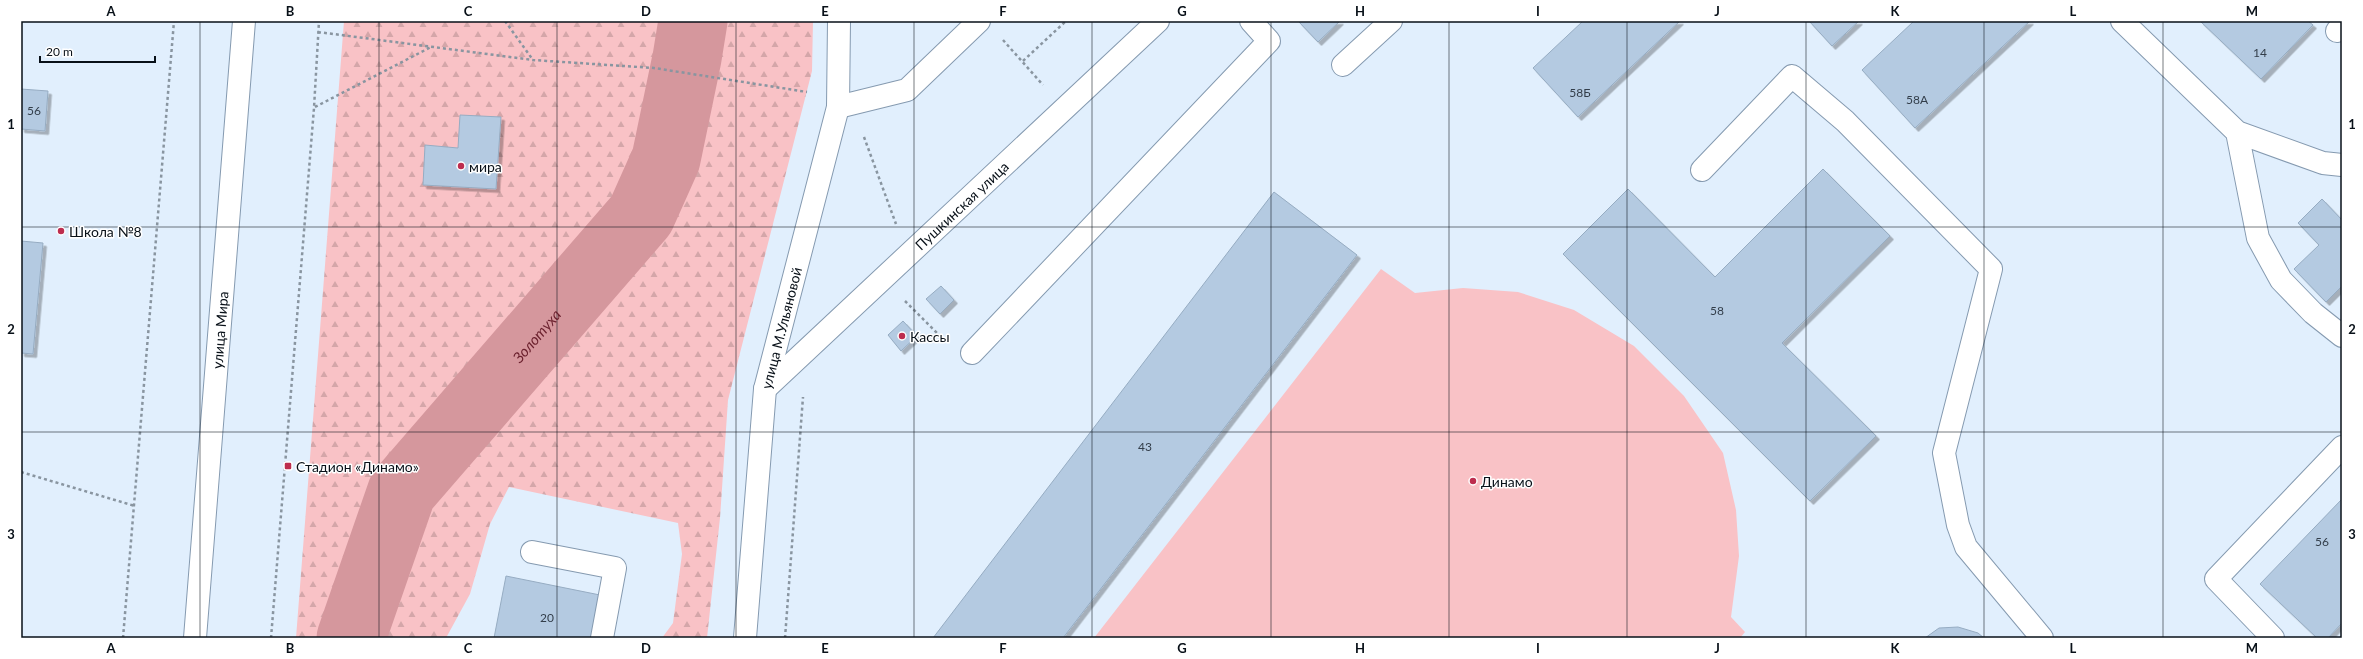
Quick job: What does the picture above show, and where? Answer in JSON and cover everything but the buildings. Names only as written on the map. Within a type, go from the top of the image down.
[{"type":"street","name":"улица Мира","points":[[195,638],[244,21]]},
{"type":"street","name":"улица М.Ульяновой","points":[[745,638],[765,389],[838,107],[839,21]]},
{"type":"street","points":[[838,107],[907,90],[979,21]]},
{"type":"street","name":"Пушкинская улица","points":[[765,389],[1158,21]]},
{"type":"street","points":[[972,353],[1269,41],[1251,21]]},
{"type":"street","points":[[1343,65],[1391,21]]},
{"type":"street","points":[[2122,21],[2237,132],[2323,163],[2342,165]]},
{"type":"street","points":[[1702,170],[1792,76],[1845,121],[1991,269],[1944,453],[1958,525],[1966,547],[2042,638]]},
{"type":"street","points":[[2237,132],[2258,238],[2281,280],[2313,313],[2342,336]]},
{"type":"street","points":[[2273,638],[2216,579],[2342,447]]},
{"type":"street","points":[[532,552],[615,568],[602,638]]},
{"type":"path","points":[[123,638],[174,21]]},
{"type":"path","points":[[271,638],[314,108],[319,21]]},
{"type":"path","points":[[505,21],[533,60]]},
{"type":"path","points":[[1023,62],[1066,21]]},
{"type":"path","points":[[318,32],[533,60],[654,68],[718,76]]},
{"type":"path","points":[[1002,38],[1064,110]]},
{"type":"path","points":[[314,108],[431,47]]},
{"type":"path","points":[[901,297],[947,342]]},
{"type":"path","points":[[785,638],[803,394]]},
{"type":"path","points":[[21,472],[135,506]]},
{"type":"green space","points":[[344,21],[813,21],[812,71],[728,400],[720,518],[707,638],[662,638],[673,623],[682,554],[678,523],[509,487],[490,524],[470,594],[446,638],[296,638]]},
{"type":"green space","name":"Динамо","points":[[1381,269],[1415,293],[1463,288],[1518,292],[1574,310],[1634,346],[1684,396],[1723,453],[1736,510],[1739,556],[1731,617],[1745,632],[1740,638],[1094,638]]},
{"type":"waterway","name":"Золотуха","points":[[351,638],[402,491],[641,215],[666,159],[687,58],[693,21]]},
{"type":"place","name":"мира","points":[[461,166]]},
{"type":"place","name":"Школа №8","points":[[61,231]]},
{"type":"place","name":"Кассы","points":[[902,336]]},
{"type":"place","name":"Стадион «Динамо»","points":[[288,466]]},
{"type":"place","name":"Динамо","points":[[1473,481]]}]
